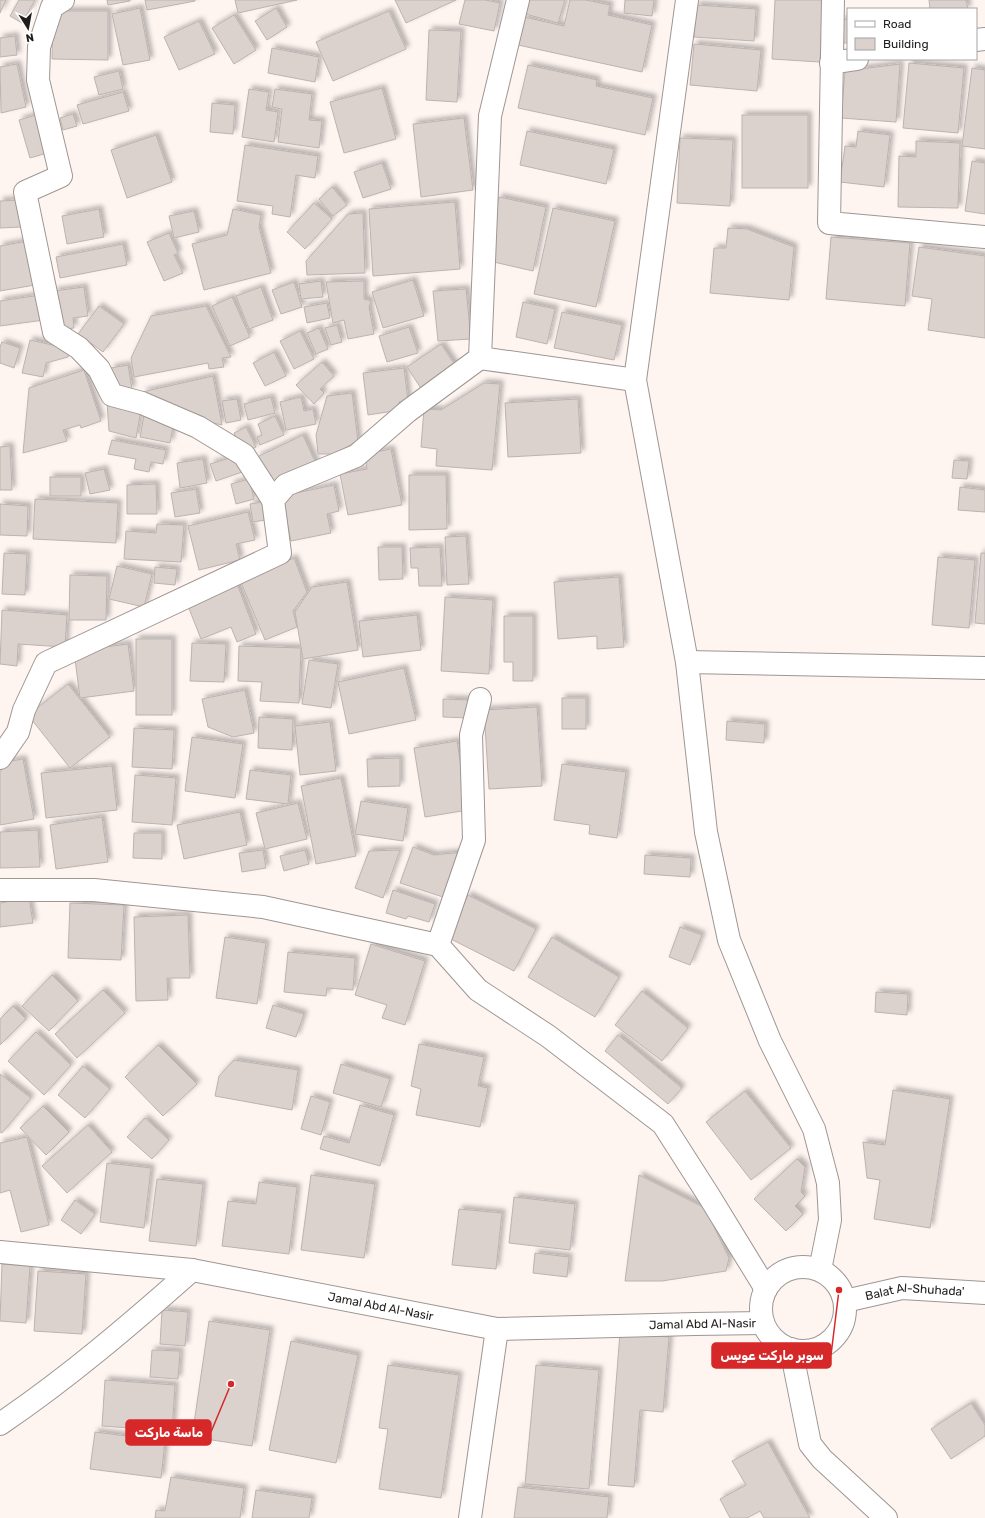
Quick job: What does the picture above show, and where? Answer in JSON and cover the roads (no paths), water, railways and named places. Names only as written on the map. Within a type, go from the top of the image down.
[{"type":"street","points":[[0,758],[18,732],[24,710],[46,663],[280,553],[273,500],[244,455],[198,427],[142,403],[112,395],[99,369],[79,348],[54,332],[25,192],[61,176],[38,80],[38,47],[52,7],[63,0]]},
{"type":"street","points":[[480,358],[490,116],[518,0]]},
{"type":"street","points":[[687,0],[635,380],[687,662],[706,832],[729,940],[770,1041],[814,1129],[828,1183],[830,1220],[820,1270]]},
{"type":"street","points":[[833,0],[829,223],[985,237]]},
{"type":"street","points":[[831,63],[850,60]]},
{"type":"street","points":[[273,500],[286,485],[356,456],[408,411],[480,358],[635,380]]},
{"type":"street","points":[[687,662],[985,668]]},
{"type":"street","points":[[438,945],[474,840],[471,735],[480,699]]},
{"type":"street","points":[[0,890],[94,890],[263,907],[438,945],[478,990],[548,1036],[663,1124],[766,1289]]},
{"type":"street","name":"Jamal Abd Al-Nasir","points":[[0,1252],[192,1270],[497,1329],[763,1323]]},
{"type":"street","points":[[808,1266],[820,1270],[832,1278],[840,1288],[845,1301],[845,1314],[841,1327],[834,1338],[823,1346],[810,1350],[795,1350],[782,1346],[770,1336],[763,1323],[760,1309],[762,1295],[770,1282],[781,1272],[794,1267],[808,1266]]},
{"type":"street","points":[[0,1424],[37,1398],[138,1318],[192,1270]]},
{"type":"street","name":"Balat Al-Shuhada'","points":[[845,1301],[902,1288],[985,1293]]},
{"type":"street","points":[[470,1518],[497,1329]]},
{"type":"street","points":[[791,1349],[810,1444],[822,1459],[886,1518]]},
{"type":"place","name":"سوبر ماركت عويس","points":[[839,1290]]},
{"type":"place","name":"ماسة ماركت","points":[[231,1384]]}]
